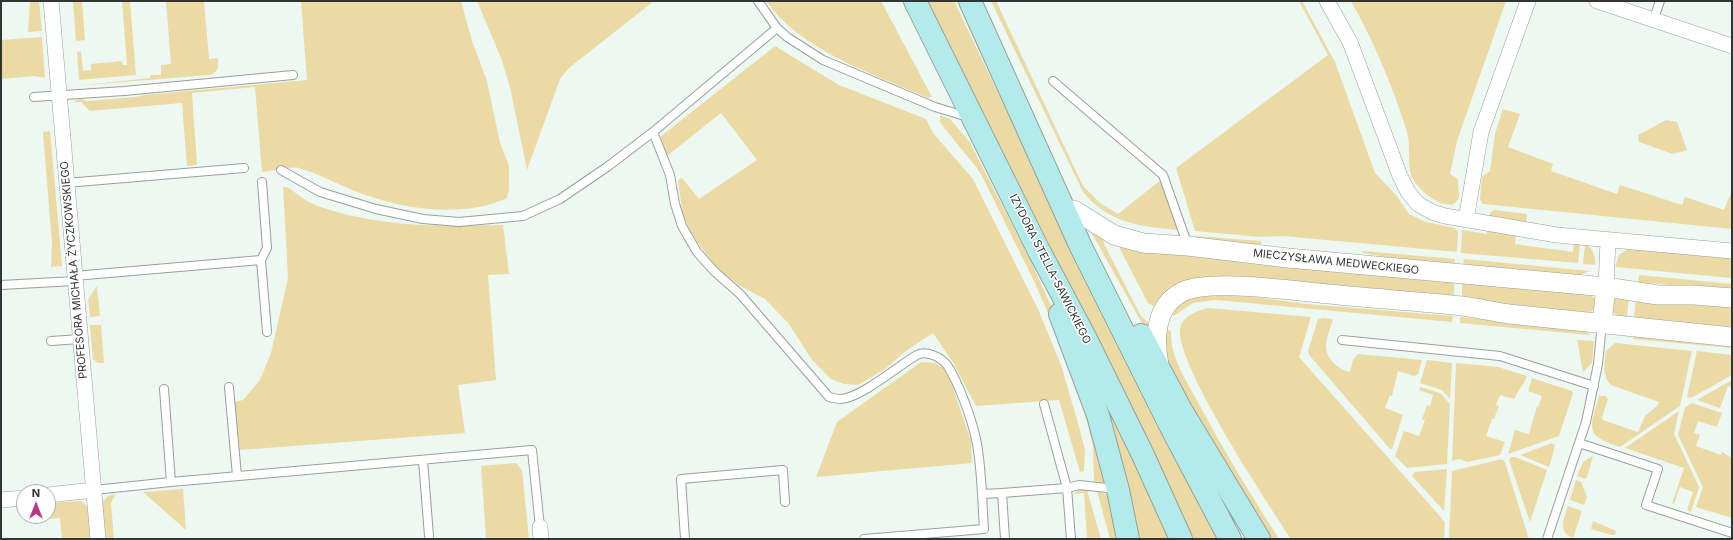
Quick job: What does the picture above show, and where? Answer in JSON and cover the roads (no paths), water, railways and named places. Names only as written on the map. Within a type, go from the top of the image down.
[{"type":"main road","name":"IZYDORA STELLA-SAWICKIEGO","points":[[915,1],[1038,249],[1086,339],[1140,448],[1181,539]]},
{"type":"main road","points":[[970,1],[1081,247],[1170,425],[1230,539]]},
{"type":"main road","points":[[1057,192],[1074,210],[1181,410],[1259,539]]},
{"type":"main road","points":[[1038,249],[1064,327],[1098,415],[1118,490],[1128,539]]},
{"type":"street","name":"PROFESORA MICHAŁA ŻYCZKOWSKIEGO","points":[[51,1],[98,539]]},
{"type":"street","points":[[1327,1],[1350,42],[1400,176],[1408,192],[1418,204],[1427,210],[1466,220],[1537,232],[1732,251]]},
{"type":"street","points":[[1466,220],[1481,132],[1528,1]]},
{"type":"street","points":[[1597,1],[1653,21],[1732,46]]},
{"type":"street","name":"MIECZYSŁAWA MEDWECKIEGO","points":[[1074,210],[1114,235],[1142,243],[1188,246],[1288,258],[1606,288],[1652,294],[1732,298]]},
{"type":"street","points":[[1602,323],[1606,288],[1608,240]]},
{"type":"street","points":[[1160,370],[1156,336],[1163,311],[1176,296],[1200,286],[1286,290],[1458,306],[1602,323],[1630,328],[1732,337]]},
{"type":"street","points":[[56,494],[94,490]]},
{"type":"street","points":[[1,500],[16,499]]},
{"type":"lane","points":[[758,1],[777,28],[787,37],[823,60],[935,107],[974,119]]},
{"type":"lane","points":[[1653,21],[1660,1]]},
{"type":"lane","points":[[281,170],[320,192],[376,209],[423,219],[459,222],[500,220],[523,216],[560,199],[607,167],[652,132],[777,28]]},
{"type":"lane","points":[[34,97],[293,75]]},
{"type":"lane","points":[[1053,81],[1163,175],[1188,246]]},
{"type":"lane","points":[[652,132],[670,175],[675,204],[682,226],[697,252],[714,271],[740,294],[829,397],[842,399],[854,395],[896,371],[918,354],[927,353],[936,356],[946,364],[972,424],[977,445],[984,529],[903,537],[864,539]]},
{"type":"lane","points":[[66,183],[244,168]]},
{"type":"lane","points":[[262,182],[267,248],[262,260],[267,332]]},
{"type":"lane","points":[[1,284],[262,260]]},
{"type":"lane","points":[[1547,539],[1579,442],[1594,386],[1602,323]]},
{"type":"lane","points":[[51,341],[80,339]]},
{"type":"lane","points":[[1342,340],[1500,356],[1594,386]]},
{"type":"lane","points":[[229,387],[237,476]]},
{"type":"lane","points":[[164,389],[171,482]]},
{"type":"lane","points":[[1044,404],[1067,488],[1071,539]]},
{"type":"lane","points":[[1579,442],[1658,469],[1646,505],[1732,533]]},
{"type":"lane","points":[[94,490],[532,450],[540,533]]},
{"type":"lane","points":[[423,460],[430,536]]},
{"type":"lane","points":[[685,539],[681,479],[783,470],[785,502]]},
{"type":"lane","points":[[982,494],[1067,488],[1079,485],[1118,490]]},
{"type":"lane","points":[[1002,493],[1005,539]]}]
